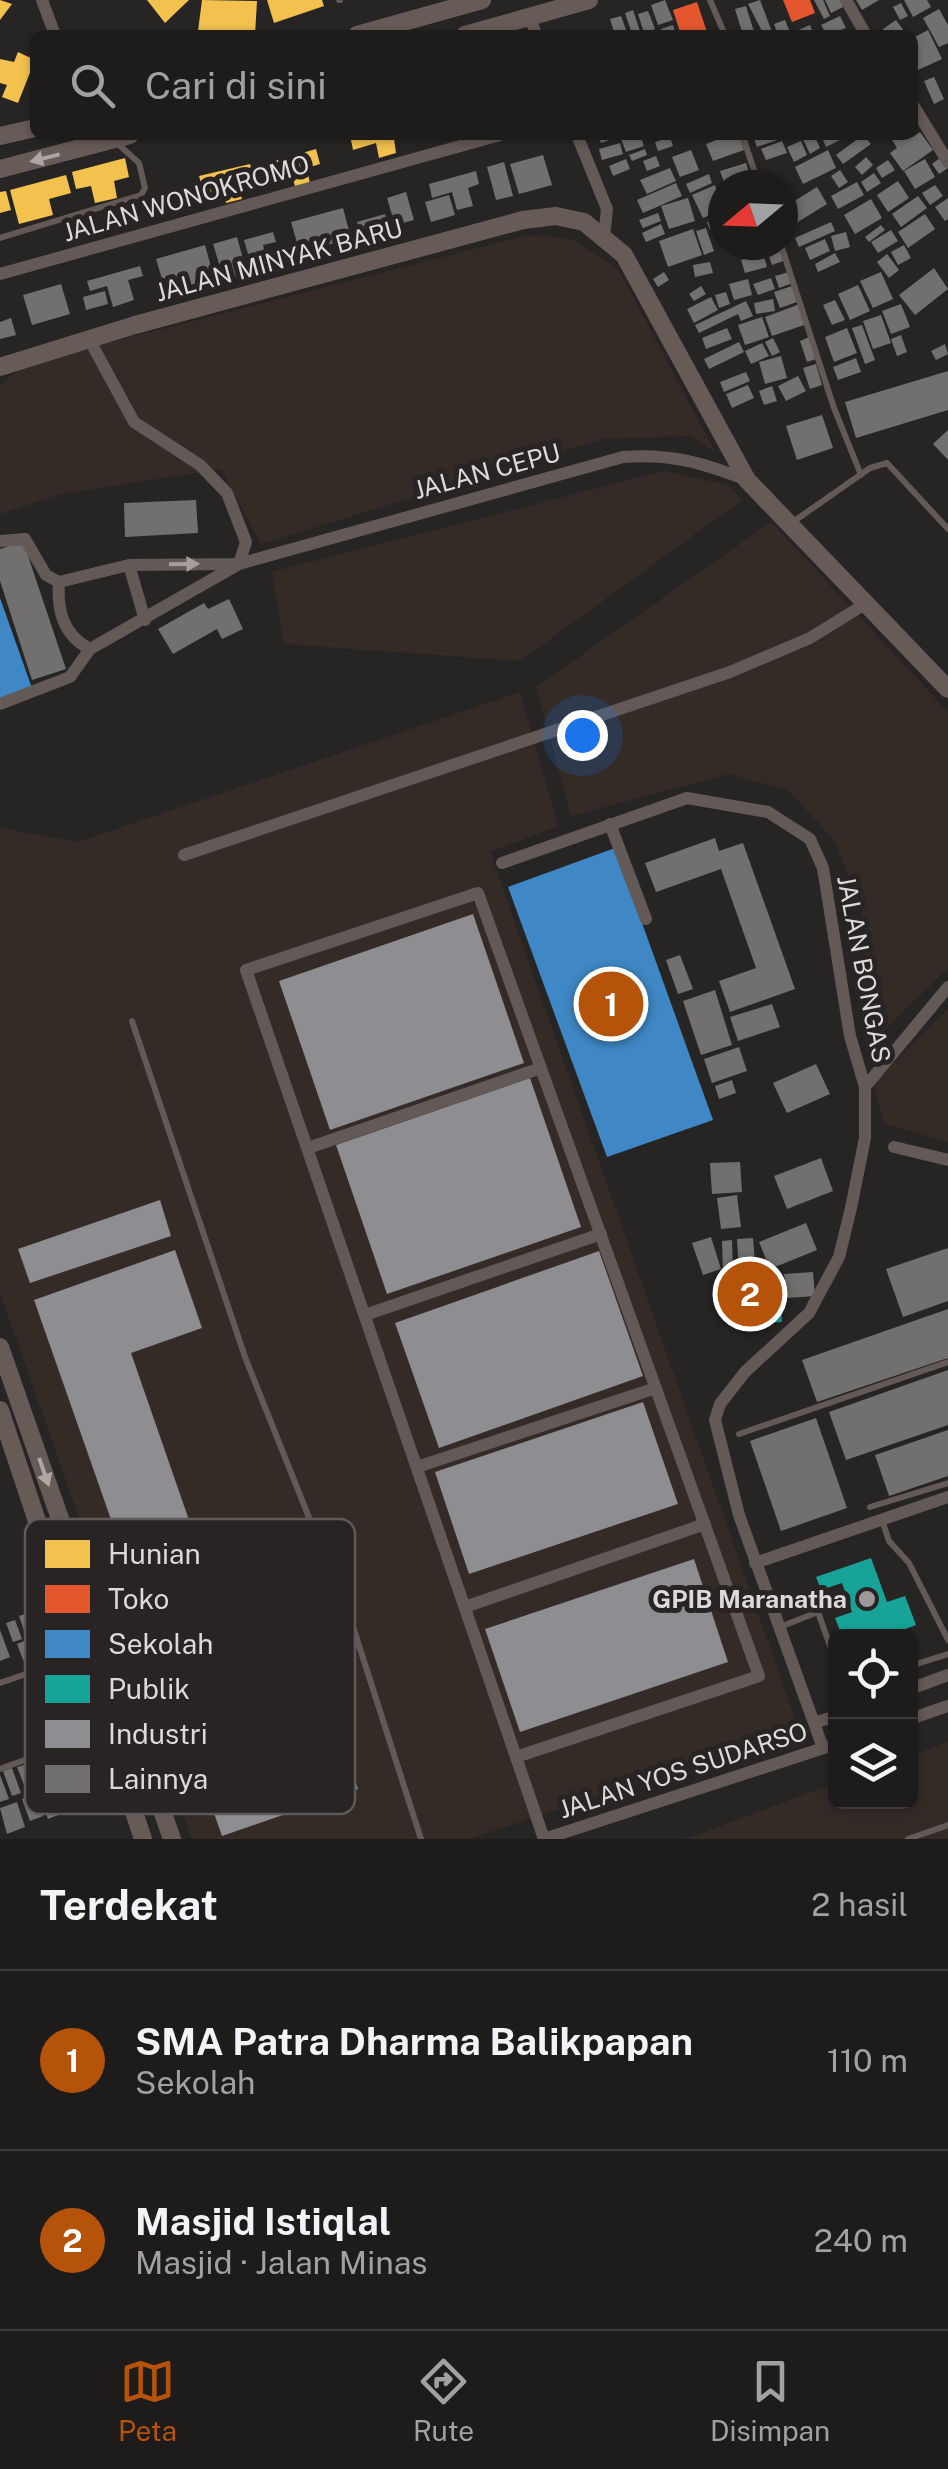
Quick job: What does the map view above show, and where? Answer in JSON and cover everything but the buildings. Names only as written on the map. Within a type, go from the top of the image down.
[{"type":"main road","points":[[375,30],[482,0]]},
{"type":"main road","points":[[481,30],[590,0]]},
{"type":"main road","points":[[0,136],[30,129]]},
{"type":"main road","points":[[0,169],[88,141]]},
{"type":"main road","name":"JALAN MINYAK BARU","points":[[0,367],[523,220],[556,216],[574,219]]},
{"type":"main road","points":[[574,219],[624,255],[747,480],[948,689]]},
{"type":"main road","points":[[574,219],[627,266]]},
{"type":"main road","points":[[1,1355],[60,1519]]},
{"type":"main road","points":[[1,1419],[35,1519]]},
{"type":"main road","points":[[135,1814],[143,1839]]},
{"type":"main road","points":[[163,1814],[172,1839]]},
{"type":"street","points":[[42,0],[53,30]]},
{"type":"street","points":[[846,0],[863,30]]},
{"type":"street","points":[[530,16],[534,30]]},
{"type":"street","points":[[918,112],[948,162]]},
{"type":"street","name":"JALAN WONOKROMO","points":[[0,274],[482,140]]},
{"type":"street","points":[[579,140],[607,208],[604,237]]},
{"type":"street","points":[[89,339],[134,422],[200,465],[227,493],[246,542],[239,564]]},
{"type":"street","name":"JALAN CEPU","points":[[0,704],[70,677],[90,649],[239,564],[623,457],[661,454],[694,460],[747,480]]},
{"type":"street","points":[[0,540],[25,539],[46,575],[59,582],[58,607],[64,625],[77,642],[90,649]]},
{"type":"street","name":"JALAN CEPU","points":[[59,582],[128,565],[239,564]]},
{"type":"street","points":[[128,565],[144,620]]},
{"type":"street","points":[[184,855],[730,672],[810,638],[864,604]]},
{"type":"street","name":"JALAN BONGAS","points":[[502,863],[687,798],[715,799],[768,812],[810,839],[822,868],[850,1036],[865,1087],[865,1138],[839,1257],[809,1313],[745,1372],[720,1404],[715,1420],[716,1440],[755,1563]]},
{"type":"street","points":[[610,824],[646,919]]},
{"type":"street","points":[[516,1757],[759,1676],[478,893],[246,970],[544,1839]]},
{"type":"street","points":[[865,1087],[948,987]]},
{"type":"street","points":[[308,1148],[541,1068]]},
{"type":"street","points":[[894,1148],[948,1160]]},
{"type":"street","points":[[364,1314],[601,1234]]},
{"type":"street","points":[[417,1467],[656,1388]]},
{"type":"street","points":[[1,1419],[24,1415]]},
{"type":"street","points":[[828,1745],[814,1724],[755,1563],[948,1497]]},
{"type":"street","points":[[465,1607],[705,1524]]},
{"type":"street","points":[[918,1686],[948,1675]]},
{"type":"street","points":[[918,1716],[948,1706]]},
{"type":"street","points":[[814,1724],[828,1719]]},
{"type":"street","name":"JALAN YOS SUDARSO","points":[[544,1839],[828,1746]]},
{"type":"lane","points":[[710,0],[723,30]]},
{"type":"lane","points":[[0,238],[141,195],[145,188],[139,164],[123,140]]},
{"type":"lane","points":[[744,140],[754,170]]},
{"type":"lane","points":[[786,260],[834,408],[861,476]]},
{"type":"lane","points":[[789,524],[886,463],[948,528]]},
{"type":"lane","points":[[132,1021],[245,1358],[309,1519]]},
{"type":"lane","points":[[738,1434],[948,1362]]},
{"type":"lane","points":[[870,1507],[948,1483]]},
{"type":"lane","points":[[882,1519],[890,1541],[909,1562],[948,1640]]},
{"type":"lane","points":[[779,1627],[818,1612],[828,1640]]},
{"type":"lane","points":[[355,1633],[421,1839]]},
{"type":"lane","points":[[918,1663],[948,1654]]},
{"type":"lane","points":[[0,1682],[25,1674]]},
{"type":"lane","points":[[0,1770],[25,1761]]},
{"type":"lane","points":[[908,1839],[948,1825]]},
{"type":"shaded area","points":[[529,235],[571,239],[619,270],[715,452],[691,436],[603,439],[261,544],[221,469],[61,494],[0,514],[0,385],[26,364]]},
{"type":"shaded area","points":[[664,471],[728,485],[742,500],[520,661],[284,644],[272,572]]},
{"type":"shaded area","points":[[771,522],[948,712],[948,968],[866,1048],[862,910],[835,841],[788,790],[729,774],[571,816],[536,687]]},
{"type":"shaded area","points":[[520,692],[558,826],[490,852],[799,1730],[469,1839],[192,1839],[183,1814],[355,1814],[355,1519],[79,1519],[0,1293],[0,828],[78,842]]},
{"type":"shaded area","points":[[948,1009],[948,1142],[884,1124],[874,1083]]},
{"type":"shaded area","points":[[948,1742],[948,1839],[686,1839],[828,1786],[828,1809],[918,1809],[918,1753]]},
{"type":"place","name":"SMA Patra Dharma Balikpapan","points":[[611,1004]]},
{"type":"place","name":"Masjid Istiqlal","points":[[750,1294]]},
{"type":"place","name":"GPIB Maranatha","points":[[867,1599]]}]
